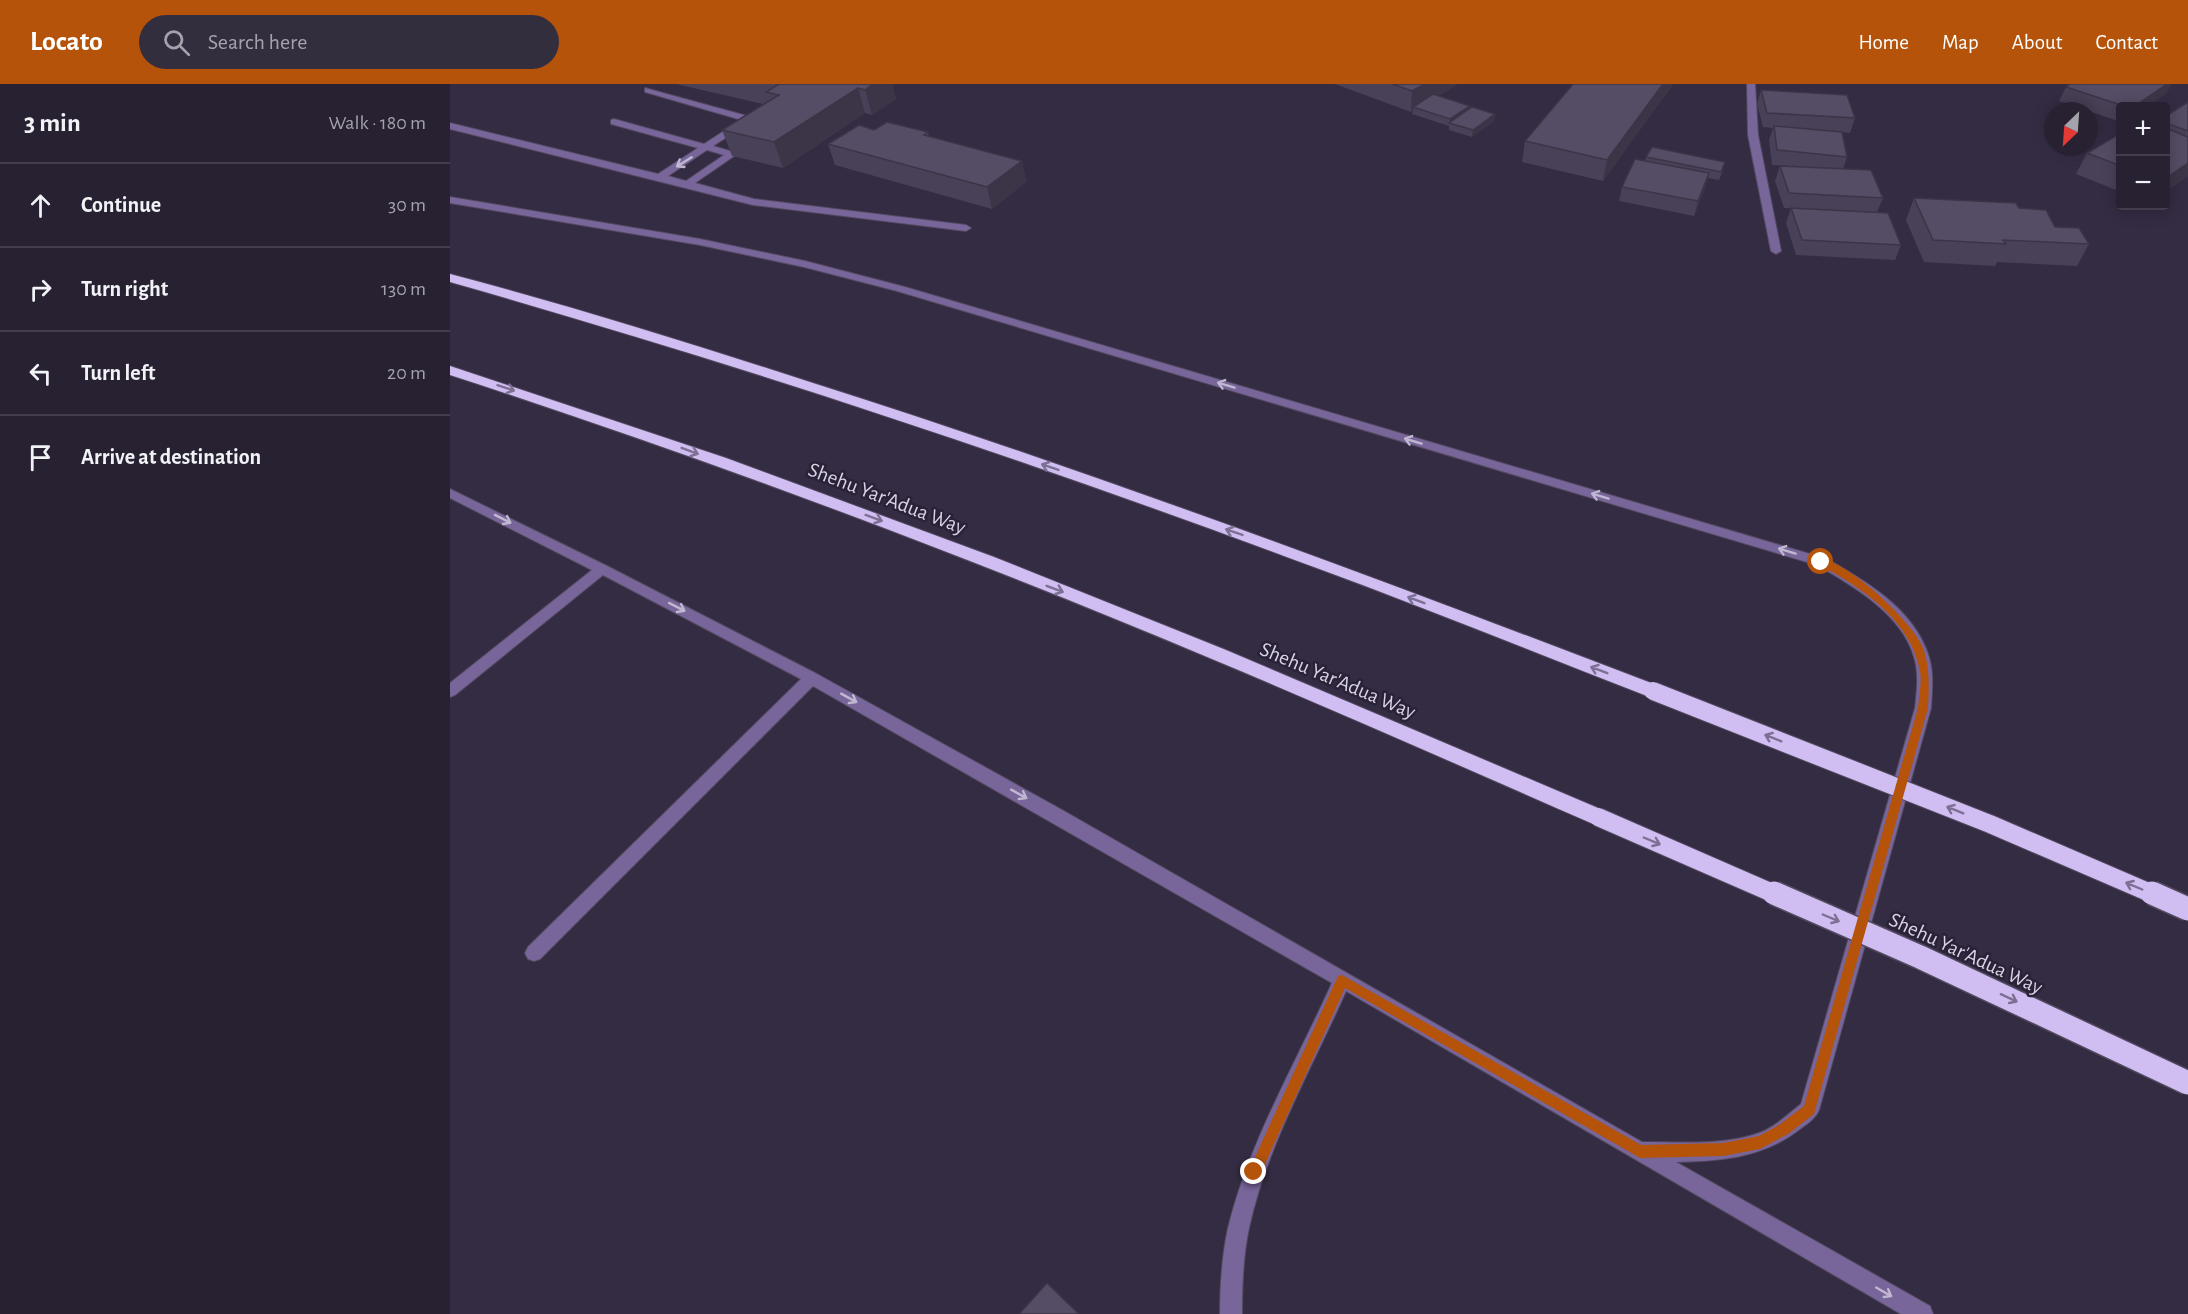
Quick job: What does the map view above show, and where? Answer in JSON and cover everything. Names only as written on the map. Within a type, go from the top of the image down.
[{"type":"highway","points":[[450,278],[742,365],[1003,450],[1273,545],[1990,824],[2188,909]]},
{"type":"highway","name":"Shehu Yar'Adua Way","points":[[450,370],[581,412],[892,525],[1167,632],[1920,957],[2188,1083]]},
{"type":"street","points":[[1751,84],[1753,135],[1776,251]]},
{"type":"street","points":[[648,90],[759,124],[761,129],[758,134],[688,183]]},
{"type":"street","points":[[660,177],[748,119]]},
{"type":"street","points":[[614,122],[731,154]]},
{"type":"street","points":[[450,126],[688,183],[753,202],[966,228]]},
{"type":"street","points":[[450,200],[700,242],[805,264],[901,289],[1821,562],[1852,578],[1881,600],[1918,646],[1925,673],[1923,708],[1809,1110],[1783,1130],[1760,1143],[1723,1149],[1640,1152]]},
{"type":"street","points":[[450,493],[602,568],[812,678],[1058,816],[1922,1314]]},
{"type":"street","points":[[450,691],[602,568]]},
{"type":"street","points":[[534,953],[812,678]]},
{"type":"street","points":[[1231,1314],[1230,1281],[1238,1227],[1254,1172],[1342,980]]},
{"type":"building","points":[[779,84],[873,84],[865,90],[858,88],[774,142],[722,130],[779,95],[766,92]]},
{"type":"building","points":[[1392,84],[1425,84],[1412,91]]},
{"type":"building","points":[[1573,84],[1663,84],[1607,160],[1525,141]]},
{"type":"building","points":[[2070,84],[2167,84],[2141,102],[2116,103],[2066,87]]},
{"type":"building","points":[[1761,90],[1847,95],[1855,118],[1767,113]]},
{"type":"building","points":[[1433,94],[1470,106],[1450,119],[1413,107]]},
{"type":"building","points":[[2188,102],[2188,131],[2170,124],[2170,113]]},
{"type":"building","points":[[1472,107],[1495,114],[1473,130],[1449,123]]},
{"type":"building","points":[[887,122],[928,132],[924,135],[1022,161],[987,187],[828,144],[859,125],[874,130]]},
{"type":"building","points":[[1774,126],[1842,132],[1847,157],[1777,150]]},
{"type":"building","points":[[2170,130],[2188,137],[2188,163],[2170,175]]},
{"type":"building","points":[[2116,136],[2116,164],[2095,156],[2098,156],[2098,147]]},
{"type":"building","points":[[1652,147],[1725,162],[1721,172],[1646,157]]},
{"type":"building","points":[[1635,159],[1709,173],[1698,201],[1622,187]]},
{"type":"building","points":[[1780,166],[1871,170],[1883,198],[1789,193]]},
{"type":"building","points":[[1914,198],[2016,203],[2019,208],[2046,210],[2055,227],[2079,228],[2089,244],[2003,240],[2006,244],[1933,240]]},
{"type":"building","points":[[1791,208],[1888,213],[1901,245],[1802,240]]},
{"type":"building","points":[[1047,1283],[1079,1314],[1019,1314]]},
{"type":"route","points":[[1254,1172],[1342,980],[1640,1152],[1723,1149],[1760,1143],[1783,1130],[1809,1110],[1923,708],[1925,673],[1918,646],[1881,600],[1852,578],[1821,562]]}]
